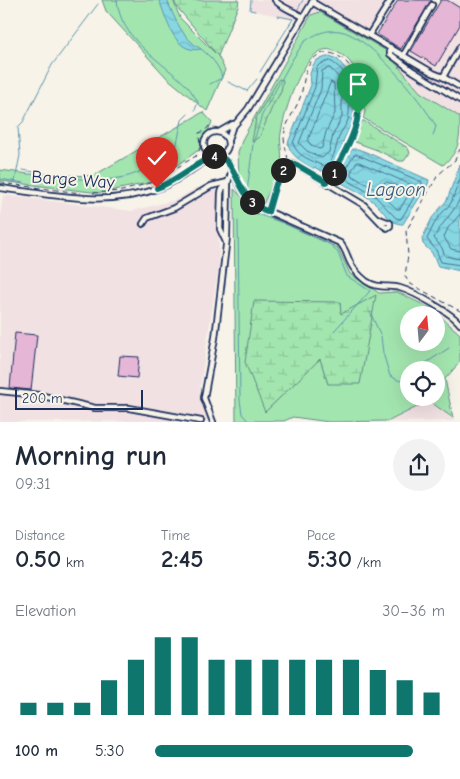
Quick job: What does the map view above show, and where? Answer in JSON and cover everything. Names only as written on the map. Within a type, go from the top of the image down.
[{"type":"street","points":[[275,0],[278,5],[293,10],[303,17]]},
{"type":"street","points":[[369,35],[391,0]]},
{"type":"street","points":[[460,87],[403,56],[313,1],[248,109],[236,122],[228,140],[229,164],[247,197],[256,206],[340,243],[354,269],[369,283],[405,290],[448,313],[460,324]]},
{"type":"street","points":[[403,56],[432,6]]},
{"type":"street","points":[[390,47],[390,54],[413,71],[460,100]]},
{"type":"street","points":[[443,77],[460,47]]},
{"type":"street","points":[[197,165],[204,154],[208,136],[236,122]]},
{"type":"street","points":[[220,130],[228,140]]},
{"type":"street","points":[[205,146],[208,152],[229,164]]},
{"type":"street","points":[[217,156],[223,154],[228,148]]},
{"type":"street","name":"Barge Way","points":[[0,188],[85,198],[113,198],[136,195],[162,187],[197,165],[217,156]]},
{"type":"street","points":[[268,212],[276,184],[289,163],[297,165],[364,205],[377,218]]},
{"type":"street","points":[[214,422],[204,398],[215,338],[227,243],[228,184],[232,171]]},
{"type":"street","points":[[143,224],[147,218],[174,208],[211,186],[228,184]]},
{"type":"street","points":[[227,243],[221,232],[220,221],[221,190],[228,184]]},
{"type":"street","points":[[0,391],[40,395],[95,408],[129,408],[202,421]]},
{"type":"path","points":[[289,163],[284,142],[285,135],[300,99],[308,67],[314,58],[320,54],[328,52],[337,54],[351,68],[356,78],[358,117],[337,168],[326,182]]},
{"type":"path","points":[[0,183],[86,194],[140,186],[153,182],[196,156],[200,149],[199,133],[205,131],[209,126],[220,130]]},
{"type":"path","points":[[460,149],[455,160],[438,175],[406,231],[408,255],[405,276],[409,282],[460,312]]},
{"type":"shaded area","points":[[251,0],[391,0],[373,34],[405,53],[409,53],[440,0],[460,0],[460,117],[420,92],[385,50],[333,19],[320,12],[312,14],[307,24],[293,19],[250,10]]},
{"type":"shaded area","points":[[197,187],[202,195],[211,190],[217,191],[218,194],[219,264],[200,388],[202,403],[212,421],[0,422],[0,218],[3,195],[132,211],[178,199]]},
{"type":"shaded area","points":[[419,406],[436,406],[455,421],[389,422]]},
{"type":"green space","points":[[102,0],[173,0],[180,18],[218,56],[225,70],[207,111],[167,78],[106,11]]},
{"type":"green space","points":[[174,0],[239,0],[218,56],[176,6]]},
{"type":"green space","points":[[320,12],[385,50],[420,92],[460,117],[458,144],[453,155],[443,165],[363,118],[365,112],[362,93],[353,67],[341,54],[331,50],[321,51],[312,57],[304,68],[291,96],[281,133],[281,163],[278,174],[263,205],[239,181],[238,152],[243,138],[311,15]]},
{"type":"green space","points":[[279,79],[283,80],[281,92],[273,105],[260,136],[252,142],[256,118]]},
{"type":"green space","points":[[203,112],[212,122],[200,149],[153,182],[100,193],[0,181],[0,170],[29,174],[93,176]]},
{"type":"green space","points":[[362,121],[408,148],[410,153],[404,161],[399,161],[355,142],[353,138]]},
{"type":"green space","points":[[234,189],[255,210],[338,248],[350,274],[379,293],[397,292],[426,306],[400,306],[400,351],[445,351],[445,321],[460,334],[460,362],[445,379],[445,361],[400,361],[400,406],[419,406],[389,421],[329,422],[293,417],[284,421],[236,421]],"holes":[[[340,302],[340,314],[328,384],[320,358],[265,412]]]},
{"type":"green space","points":[[376,295],[360,384],[328,384],[320,359],[265,412],[245,362],[254,301],[340,302],[341,314]]},
{"type":"green space","points":[[445,379],[453,418],[436,406],[445,406]]},
{"type":"water","points":[[159,0],[167,0],[184,34],[194,45],[201,49],[184,47],[178,41],[173,34]]},
{"type":"water","name":"Lagoon","points":[[330,56],[337,59],[352,76],[354,109],[352,123],[344,139],[339,156],[328,170],[321,171],[314,167],[313,169],[298,158],[291,152],[288,143],[311,85],[310,74],[313,65],[317,60]]},
{"type":"water","name":"Lagoon","points":[[352,149],[366,152],[429,180],[403,224],[391,220],[371,199],[336,179],[337,173]]},
{"type":"water","points":[[460,164],[460,271],[438,266],[432,253],[423,244],[422,239],[432,218],[447,200]]},
{"type":"building","points":[[398,0],[432,0],[401,49],[377,34]]},
{"type":"building","points":[[441,0],[447,0],[460,8],[460,25],[436,66],[411,51]]},
{"type":"building","points":[[15,333],[37,335],[31,390],[10,388]]},
{"type":"building","points":[[120,356],[139,357],[137,378],[118,376]]},
{"type":"waterway","points":[[117,0],[120,14],[126,27],[143,48],[177,76],[188,88],[198,102],[195,110]]},
{"type":"waterway","points":[[251,0],[250,10],[255,11]]},
{"type":"waterway","points":[[298,9],[303,0]]},
{"type":"waterway","points":[[15,181],[20,155],[18,127],[23,122],[52,65],[98,4]]},
{"type":"waterway","points":[[260,72],[293,19],[278,16]]},
{"type":"waterway","points":[[247,192],[253,144],[262,115],[304,42],[321,33],[340,31],[352,35],[380,56],[407,86],[429,115],[436,126],[433,136]]},
{"type":"waterway","points":[[201,49],[214,62],[221,74],[222,78],[210,84]]},
{"type":"waterway","points":[[228,82],[247,91],[257,79]]},
{"type":"waterway","points":[[23,170],[96,180],[124,177],[137,173],[176,148],[182,120],[188,114]]},
{"type":"waterway","points":[[0,179],[24,183]]},
{"type":"waterway","points":[[246,203],[257,214],[283,223],[330,244],[338,253],[347,276],[370,291],[334,331]]},
{"type":"waterway","points":[[238,221],[240,400],[242,414],[249,422]]},
{"type":"waterway","points":[[370,312],[381,336],[383,353],[390,376],[400,381]]},
{"type":"waterway","points":[[429,361],[449,348]]},
{"type":"route","points":[[157,188],[184,175],[206,160],[219,155],[229,164],[247,197],[256,206],[268,212],[276,184],[289,163],[297,165],[326,182],[337,168],[356,125],[358,114]]}]
